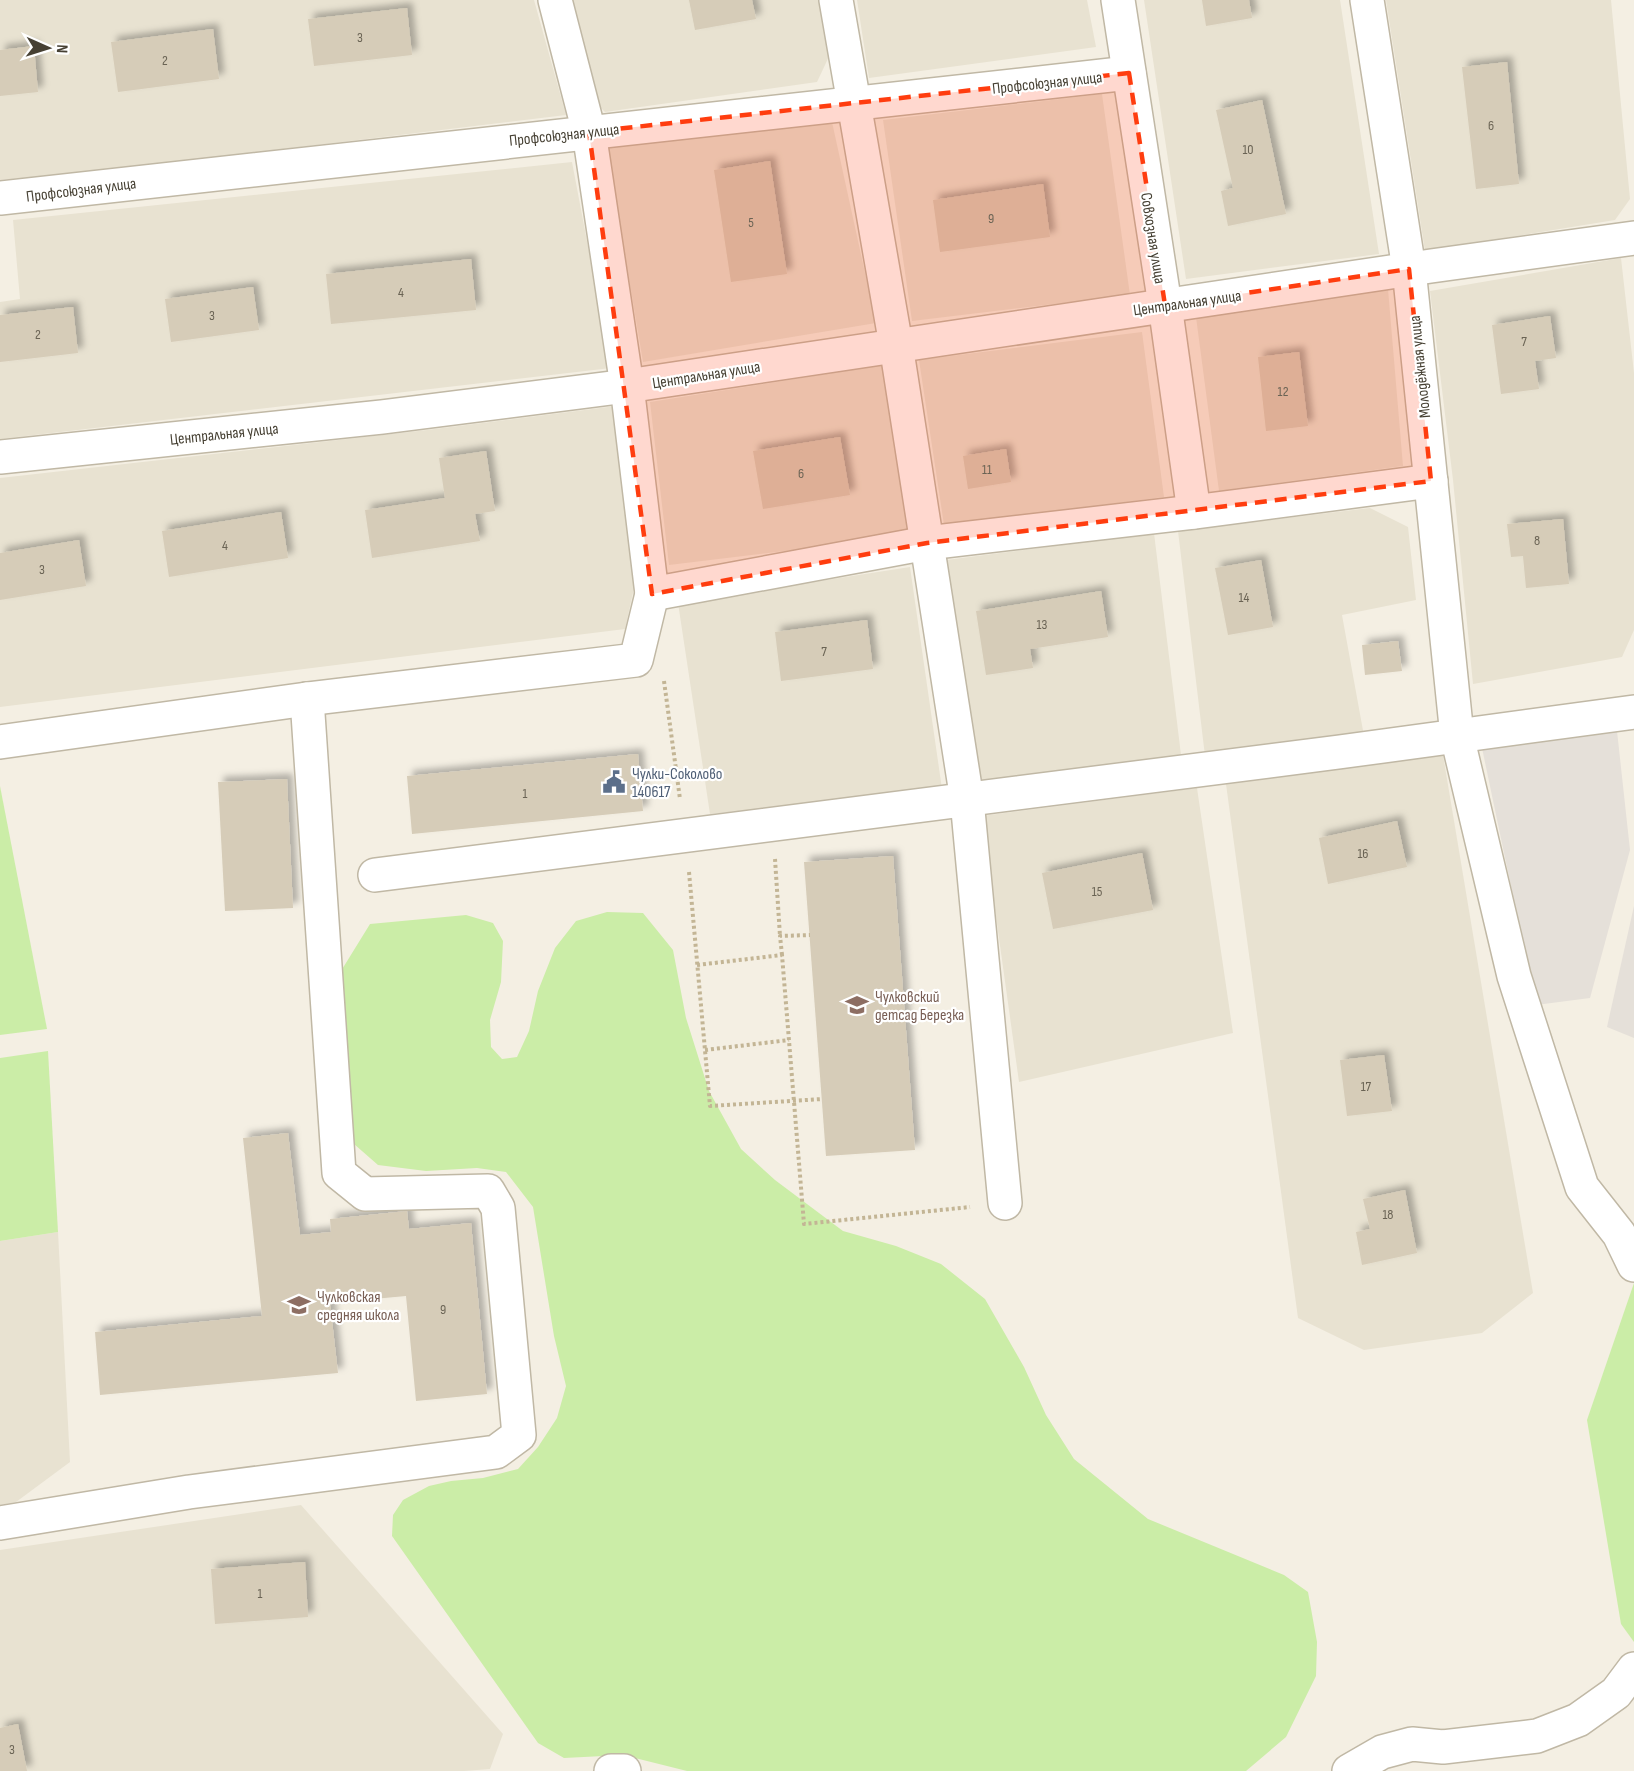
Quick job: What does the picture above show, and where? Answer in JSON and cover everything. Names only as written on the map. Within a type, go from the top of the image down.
[{"type":"street","points":[[0,742],[307,699],[636,660],[652,594],[627,386],[589,132],[555,0]]},
{"type":"street","points":[[836,0],[896,345],[967,800],[1005,1203]]},
{"type":"street","name":"Совхозная улица","points":[[1118,0],[1194,512]]},
{"type":"street","name":"Молодёжная улица","points":[[1367,0],[1409,269],[1457,736],[1514,976],[1582,1187],[1619,1234],[1634,1265]]},
{"type":"street","name":"Профсоюзная улица","points":[[0,198],[1129,73]]},
{"type":"street","name":"Центральная улица","points":[[0,457],[382,417],[627,386],[1409,269],[1634,238]]},
{"type":"street","points":[[652,594],[927,543],[1194,512],[1431,480]]},
{"type":"street","points":[[0,1523],[189,1492],[496,1452],[519,1435],[498,1208],[488,1191],[365,1194],[339,1173],[307,699]]},
{"type":"street","points":[[375,875],[1634,712]]},
{"type":"street","points":[[1350,1771],[1382,1752],[1412,1744],[1443,1747],[1537,1736],[1578,1720],[1616,1694],[1634,1669]]},
{"type":"street","points":[[611,1771],[624,1771]]},
{"type":"path","points":[[663,675],[686,836],[710,1106],[822,1099]]},
{"type":"path","points":[[772,825],[804,1224],[1005,1203]]},
{"type":"path","points":[[780,936],[810,935]]},
{"type":"path","points":[[697,965],[782,955]]},
{"type":"path","points":[[705,1050],[789,1040]]},
{"type":"highlighted area","points":[[1129,73],[1165,305],[1409,269],[1431,481],[927,543],[652,594],[589,132]]},
{"type":"shaded area","points":[[0,0],[534,0],[566,115],[101,171],[0,180]]},
{"type":"shaded area","points":[[571,0],[824,0],[832,50],[817,82],[605,112],[594,101]]},
{"type":"shaded area","points":[[857,0],[1087,0],[1096,47],[869,78]]},
{"type":"shaded area","points":[[1144,0],[1340,0],[1379,254],[1186,279]]},
{"type":"shaded area","points":[[1386,0],[1611,0],[1630,199],[1615,220],[1425,251]]},
{"type":"shaded area","points":[[1102,94],[1130,295],[912,321],[883,120]]},
{"type":"shaded area","points":[[832,122],[876,323],[643,362],[607,148]]},
{"type":"shaded area","points":[[572,162],[611,368],[0,439],[0,302],[20,299],[13,220]]},
{"type":"shaded area","points":[[1621,258],[1634,373],[1634,630],[1622,657],[1473,684],[1453,480],[1430,291]]},
{"type":"shaded area","points":[[1388,289],[1403,466],[1219,491],[1196,317]]},
{"type":"shaded area","points":[[1142,332],[1164,497],[944,525],[919,360]]},
{"type":"shaded area","points":[[883,365],[908,536],[669,565],[650,402]]},
{"type":"shaded area","points":[[616,406],[638,570],[625,629],[0,707],[0,478],[427,430]]},
{"type":"shaded area","points":[[1370,508],[1408,527],[1416,600],[1342,615],[1364,736],[1205,756],[1178,531]]},
{"type":"shaded area","points":[[1154,533],[1181,755],[978,785],[946,560]]},
{"type":"shaded area","points":[[910,567],[942,789],[710,814],[678,603]]},
{"type":"shaded area","points":[[1617,731],[1630,850],[1590,998],[1536,1005],[1482,748]]},
{"type":"shaded area","points":[[1443,755],[1533,1293],[1482,1333],[1364,1350],[1298,1318],[1226,784]]},
{"type":"shaded area","points":[[1197,788],[1233,1033],[1019,1082],[982,816]]},
{"type":"shaded area","points":[[1634,906],[1634,1038],[1607,1027]]},
{"type":"shaded area","points":[[58,1232],[70,1462],[16,1502],[0,1505],[0,1241]]},
{"type":"shaded area","points":[[301,1505],[503,1734],[490,1769],[464,1771],[0,1771],[0,1550]]},
{"type":"green space","points":[[0,786],[47,1029],[0,1035]]},
{"type":"green space","points":[[607,912],[643,913],[673,950],[686,1018],[709,1091],[741,1149],[775,1180],[843,1231],[896,1246],[941,1264],[985,1299],[1024,1367],[1046,1415],[1074,1459],[1148,1519],[1284,1575],[1308,1592],[1317,1642],[1316,1676],[1286,1737],[1246,1771],[687,1771],[623,1755],[564,1758],[538,1743],[392,1536],[393,1515],[403,1500],[429,1486],[483,1478],[518,1469],[538,1447],[557,1418],[566,1386],[554,1336],[533,1207],[506,1172],[477,1168],[426,1171],[378,1165],[354,1144],[341,971],[370,924],[466,915],[493,923],[503,941],[501,982],[490,1020],[491,1047],[502,1059],[517,1057],[529,1031],[538,991],[555,948],[576,921]]},
{"type":"green space","points":[[48,1051],[58,1232],[0,1241],[0,1058]]},
{"type":"green space","points":[[1634,1283],[1634,1642],[1621,1624],[1587,1420]]},
{"type":"building","points":[[689,0],[752,0],[756,19],[695,30]]},
{"type":"building","points":[[1202,0],[1249,0],[1252,18],[1206,26]]},
{"type":"building","points":[[407,8],[412,55],[314,66],[308,19]]},
{"type":"building","points":[[213,29],[219,79],[118,92],[111,42]]},
{"type":"building","points":[[34,46],[38,92],[0,96],[0,50]]},
{"type":"building","points":[[1507,62],[1519,184],[1476,189],[1462,67]]},
{"type":"building","points":[[1262,100],[1286,214],[1228,226],[1221,191],[1233,188],[1216,110]]},
{"type":"building","points":[[770,161],[787,274],[731,282],[714,170]]},
{"type":"building","points":[[1043,184],[1050,237],[940,252],[933,200]]},
{"type":"building","points":[[471,259],[476,310],[331,324],[326,274]]},
{"type":"building","points":[[253,287],[259,330],[171,342],[165,299]]},
{"type":"building","points":[[73,307],[78,353],[0,362],[0,315]]},
{"type":"building","points":[[1550,316],[1556,358],[1535,361],[1539,389],[1501,394],[1492,325]]},
{"type":"building","points":[[1299,352],[1308,426],[1266,431],[1258,357]]},
{"type":"building","points":[[840,437],[850,495],[763,509],[753,451]]},
{"type":"building","points":[[1006,449],[1011,482],[968,489],[963,456]]},
{"type":"building","points":[[486,451],[495,511],[475,514],[480,541],[372,558],[365,510],[445,498],[439,458]]},
{"type":"building","points":[[281,512],[288,558],[169,577],[162,531]]},
{"type":"building","points":[[1563,519],[1569,584],[1526,588],[1523,556],[1511,557],[1507,524]]},
{"type":"building","points":[[79,540],[86,586],[0,600],[0,553]]},
{"type":"building","points":[[1261,560],[1273,627],[1228,635],[1215,568]]},
{"type":"building","points":[[1101,591],[1108,637],[1030,649],[1033,668],[986,675],[976,611]]},
{"type":"building","points":[[867,620],[873,669],[781,681],[775,632]]},
{"type":"building","points":[[1398,641],[1402,671],[1365,675],[1362,645]]},
{"type":"building","points":[[638,754],[643,811],[412,834],[407,776]]},
{"type":"building","points":[[287,779],[293,908],[225,911],[218,782]]},
{"type":"building","points":[[1397,821],[1407,867],[1328,884],[1319,838]]},
{"type":"building","points":[[1142,853],[1153,910],[1053,929],[1042,873]]},
{"type":"building","points":[[893,856],[915,1150],[826,1156],[804,862]]},
{"type":"building","points":[[1384,1055],[1392,1111],[1347,1116],[1340,1060]]},
{"type":"building","points":[[288,1133],[300,1235],[331,1232],[330,1219],[407,1211],[409,1229],[471,1223],[487,1394],[416,1401],[406,1296],[330,1303],[338,1373],[100,1395],[95,1332],[262,1316],[243,1138]]},
{"type":"building","points":[[1405,1190],[1417,1253],[1362,1265],[1356,1232],[1370,1229],[1363,1199]]},
{"type":"building","points":[[305,1562],[308,1617],[215,1624],[211,1569]]},
{"type":"building","points":[[18,1724],[27,1771],[0,1771],[0,1728]]},
{"type":"place","name":"Чулки-Соколово 140617","points":[[614,782]]},
{"type":"place","name":"Чулковский детсад Березка","points":[[857,1005]]},
{"type":"place","name":"Чулковская средняя школа","points":[[299,1305]]}]
